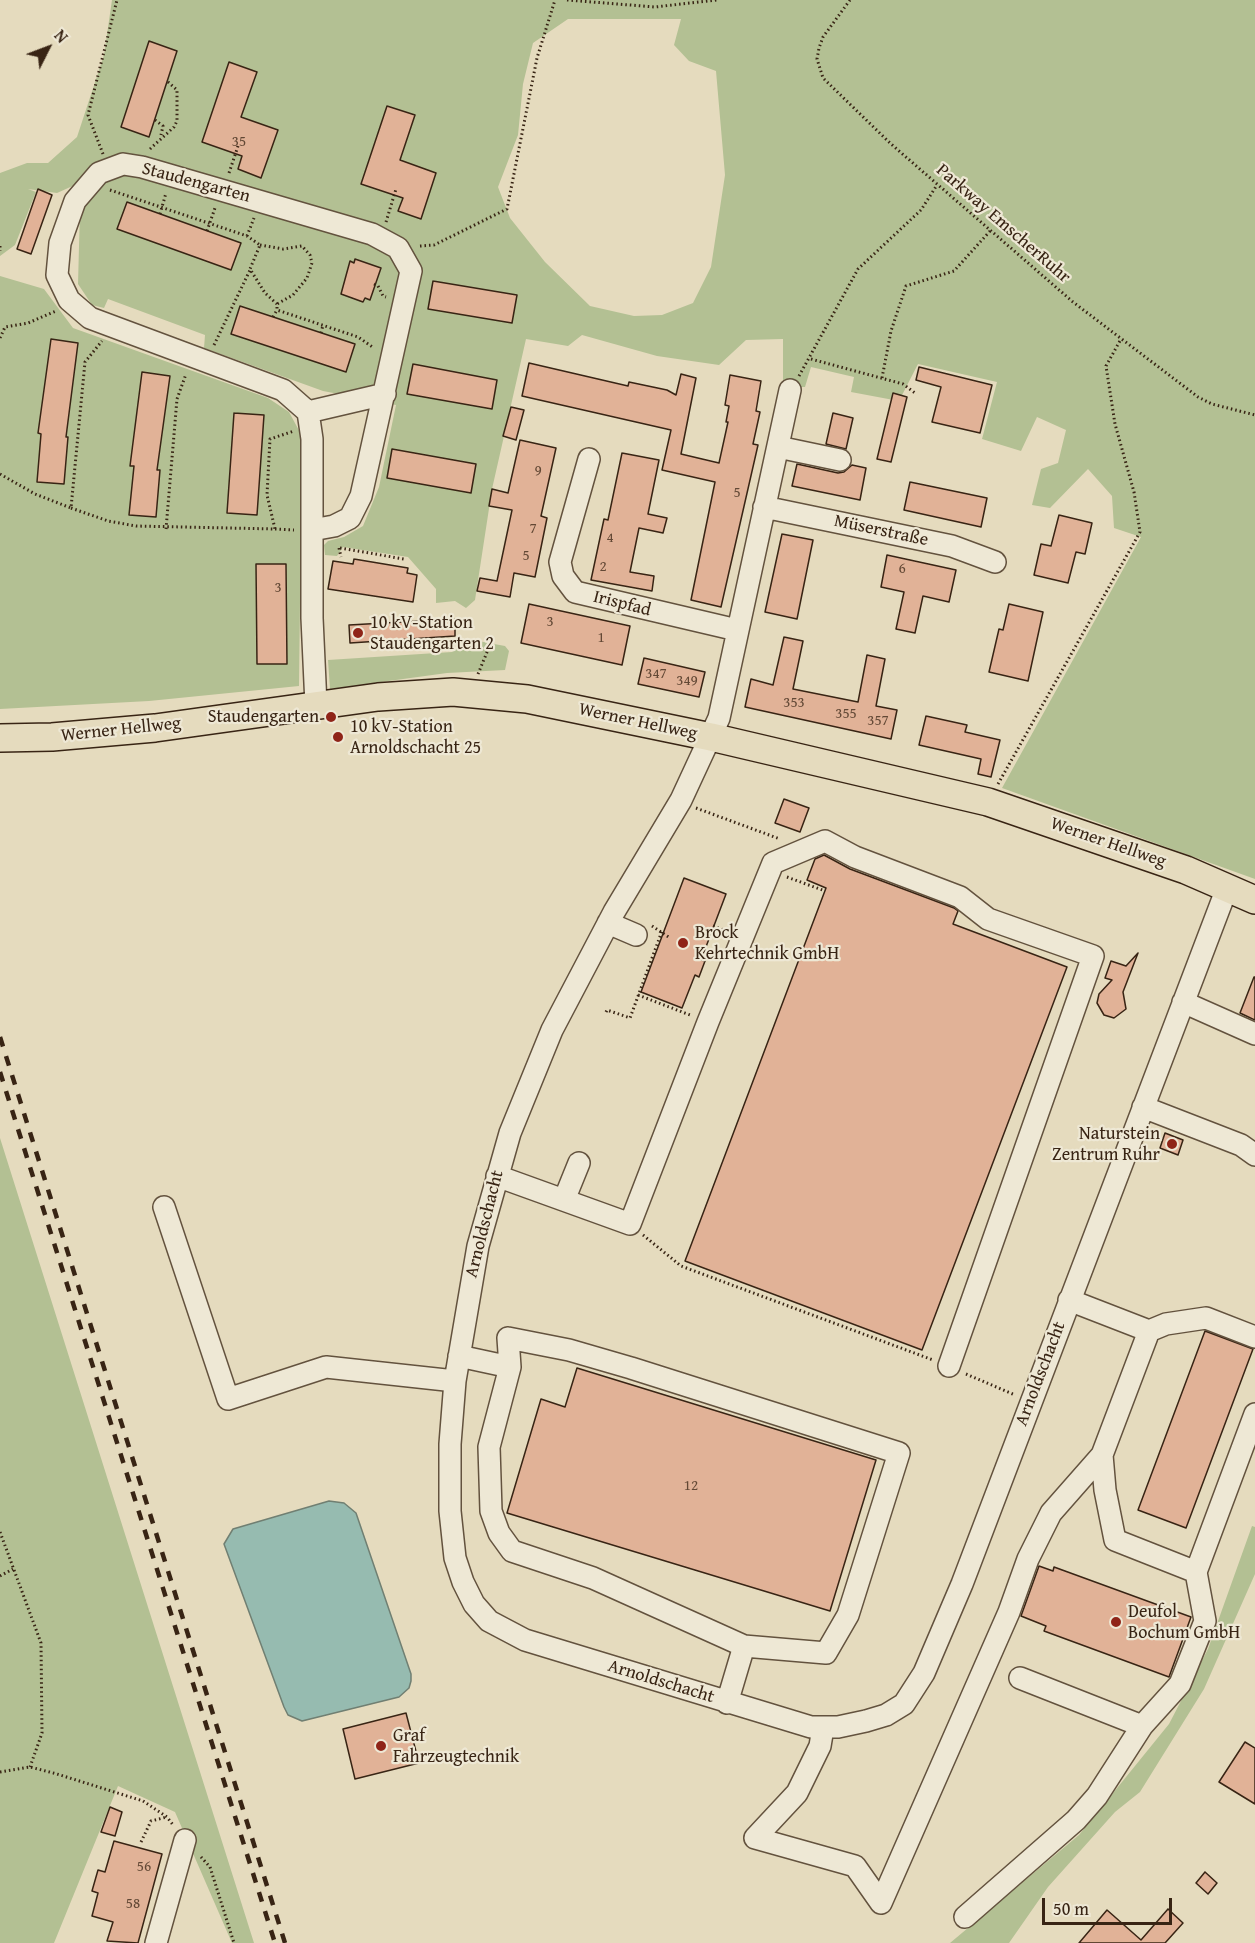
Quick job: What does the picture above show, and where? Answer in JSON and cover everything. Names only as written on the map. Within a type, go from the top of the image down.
[{"type":"main road","name":"Werner Hellweg","points":[[0,738],[52,737],[155,728],[378,697],[470,692],[527,699],[711,737],[988,802],[1167,863],[1255,900]]},
{"type":"street","name":"Staudengarten","points":[[108,168],[123,164],[142,167],[389,243]]},
{"type":"street","points":[[108,168],[88,183],[75,201],[57,258],[57,274],[69,300],[90,318],[283,390],[309,418],[312,618],[316,705]]},
{"type":"street","points":[[312,530],[334,526],[350,518],[357,507],[385,394],[411,271],[389,243]]},
{"type":"street","points":[[711,737],[719,718],[790,390]]},
{"type":"street","points":[[309,418],[385,394]]},
{"type":"street","points":[[777,447],[840,460]]},
{"type":"street","name":"Irispfad","points":[[589,459],[560,562],[562,576],[575,592],[737,630]]},
{"type":"street","name":"Müserstraße","points":[[764,507],[952,546],[995,562]]},
{"type":"street","name":"Arnoldschacht","points":[[711,737],[681,800],[608,923],[532,1077],[497,1176],[476,1257],[455,1381],[449,1478],[452,1535],[463,1582],[481,1612],[497,1627],[525,1640],[786,1721],[823,1728],[838,1727],[886,1715],[904,1704],[916,1689],[958,1593],[1227,888]]},
{"type":"street","points":[[497,1176],[630,1224],[708,1022],[773,863],[825,841],[855,857],[960,897],[988,919],[1093,956],[949,1366]]},
{"type":"street","points":[[608,923],[636,935]]},
{"type":"street","points":[[1183,1002],[1255,1034]]},
{"type":"street","points":[[1143,1107],[1241,1144],[1255,1155]]},
{"type":"street","points":[[564,1200],[579,1163]]},
{"type":"street","points":[[164,1207],[228,1399],[326,1367],[455,1381]]},
{"type":"street","points":[[1069,1300],[1149,1331],[1166,1324],[1206,1318],[1255,1337]]},
{"type":"street","points":[[823,1728],[820,1746],[797,1793],[755,1838],[855,1866],[881,1904],[1009,1612],[1028,1559],[1052,1514],[1102,1455],[1149,1331]]},
{"type":"street","points":[[508,1338],[569,1350],[899,1454],[849,1615],[826,1653],[744,1646],[593,1578],[512,1551],[499,1533],[491,1511],[489,1447],[510,1366],[508,1338]]},
{"type":"street","points":[[459,1356],[510,1366]]},
{"type":"street","points":[[965,1917],[1076,1820],[1097,1796],[1142,1726],[1180,1684],[1204,1621],[1196,1572],[1255,1414]]},
{"type":"street","points":[[1102,1455],[1115,1540],[1196,1572]]},
{"type":"street","points":[[727,1702],[744,1646]]},
{"type":"street","points":[[1020,1678],[1142,1726]]},
{"type":"street","points":[[156,1943],[185,1840]]},
{"type":"path","points":[[108,168],[88,115],[117,0]]},
{"type":"path","points":[[396,189],[389,243],[434,245],[507,209],[537,58],[555,0]]},
{"type":"path","points":[[567,0],[655,7],[717,0]]},
{"type":"path","name":"Parkway EmscherRuhr","points":[[850,0],[823,37],[819,48],[817,59],[823,78],[937,185],[1073,303],[1198,397],[1212,404],[1255,415]]},
{"type":"path","points":[[155,120],[163,126],[159,138],[174,127],[179,105],[177,90],[166,80]]},
{"type":"path","points":[[207,231],[238,147]]},
{"type":"path","points":[[88,183],[247,236],[260,245],[283,249],[302,246],[310,255],[312,263],[307,278],[293,295],[277,304]]},
{"type":"path","points":[[790,390],[858,269],[921,210],[937,185]]},
{"type":"path","points":[[882,378],[891,330],[906,286],[954,271],[991,230]]},
{"type":"path","points":[[166,529],[177,399],[250,269],[260,245]]},
{"type":"path","points":[[0,246],[0,251]]},
{"type":"path","points":[[250,269],[265,293],[277,304],[273,317]]},
{"type":"path","points":[[0,338],[5,327],[51,315],[69,300]]},
{"type":"path","points":[[277,310],[358,337],[370,346],[393,354]]},
{"type":"path","points":[[321,333],[323,325]]},
{"type":"path","points":[[71,508],[85,362],[105,338]]},
{"type":"path","points":[[988,802],[1140,532],[1134,492],[1115,424],[1106,366],[1121,339]]},
{"type":"path","points":[[811,359],[903,384],[915,393]]},
{"type":"path","points":[[0,474],[35,494],[108,521],[166,529],[275,529],[267,495],[270,439],[309,418]]},
{"type":"path","points":[[339,548],[404,559]]},
{"type":"path","points":[[470,692],[492,640]]},
{"type":"path","points":[[681,800],[784,841]]},
{"type":"path","points":[[769,870],[825,891]]},
{"type":"path","points":[[606,1012],[607,1010],[630,1018],[662,931]]},
{"type":"path","points":[[638,995],[708,1022]]},
{"type":"path","points":[[658,1011],[661,1004]]},
{"type":"path","points":[[630,1224],[681,1266],[949,1366],[1014,1394]]},
{"type":"path","points":[[0,1532],[40,1643],[42,1733],[30,1767]]},
{"type":"path","points":[[0,1576],[14,1569]]},
{"type":"path","points":[[0,1772],[30,1767],[143,1801],[167,1816],[210,1867],[234,1943]]},
{"type":"path","points":[[141,1842],[152,1821],[167,1816]]},
{"type":"green space","points":[[112,0],[1255,0],[1255,879],[1002,788],[1141,537],[1114,528],[1112,496],[1088,469],[1050,508],[1032,505],[1041,469],[1058,463],[1066,430],[1037,417],[1021,451],[982,439],[997,382],[918,364],[899,401],[851,392],[854,377],[811,367],[805,387],[783,387],[783,339],[746,340],[719,365],[657,356],[582,335],[568,346],[526,339],[492,489],[475,600],[466,608],[455,601],[436,603],[436,589],[408,557],[343,547],[337,556],[325,555],[324,545],[328,541],[344,537],[363,526],[379,487],[396,405],[323,391],[204,348],[205,335],[108,299],[104,308],[92,305],[78,284],[80,209],[86,180],[57,193],[28,189],[36,192],[15,245],[0,256],[0,173],[27,163],[48,163],[77,137],[104,55]],"holes":[[[568,19],[681,19],[674,45],[689,61],[716,71],[725,175],[711,267],[693,303],[662,315],[634,316],[590,306],[545,262],[510,218],[498,187],[518,135],[523,84],[533,43]]]},
{"type":"green space","points":[[0,276],[44,289],[73,328],[268,398],[289,412],[302,436],[299,686],[149,701],[0,709]]},
{"type":"green space","points":[[467,639],[505,646],[509,651],[505,670],[447,673],[330,689],[328,660],[452,652]]},
{"type":"green space","points":[[0,1138],[254,1943],[232,1943],[175,1812],[118,1786],[54,1943],[0,1943]]},
{"type":"green space","points":[[1252,1526],[1255,1527],[1255,1574],[1204,1689],[1140,1792],[1115,1812],[1048,1887],[1009,1943],[950,1943],[1079,1835],[1169,1724],[1208,1649]]},
{"type":"water","points":[[329,1501],[344,1503],[356,1513],[411,1674],[411,1681],[409,1688],[399,1697],[302,1721],[288,1715],[284,1707],[224,1544],[233,1529]]},
{"type":"building","points":[[149,41],[177,51],[149,137],[121,127]]},
{"type":"building","points":[[229,62],[257,72],[241,117],[278,130],[261,178],[238,169],[242,156],[202,142]]},
{"type":"building","points":[[387,106],[415,115],[400,160],[436,173],[421,219],[398,211],[403,198],[361,184]]},
{"type":"building","points":[[38,189],[52,195],[31,254],[17,249]]},
{"type":"building","points":[[127,202],[241,243],[231,270],[117,229]]},
{"type":"building","points":[[355,259],[381,268],[370,300],[365,298],[363,302],[341,294],[350,261],[354,263]]},
{"type":"building","points":[[433,281],[517,295],[512,323],[428,309]]},
{"type":"building","points":[[240,306],[355,344],[346,372],[231,334]]},
{"type":"building","points":[[51,339],[78,343],[66,437],[68,437],[64,484],[37,482],[41,434],[38,433]]},
{"type":"building","points":[[529,363],[628,386],[629,382],[667,390],[676,395],[681,374],[696,378],[681,454],[719,463],[728,422],[726,422],[729,406],[725,405],[730,375],[761,381],[756,411],[760,412],[753,444],[758,445],[721,607],[691,600],[715,482],[662,470],[671,430],[522,396]]},
{"type":"building","points":[[413,364],[497,380],[492,409],[407,394]]},
{"type":"building","points":[[919,367],[992,385],[980,433],[932,422],[941,387],[916,380]]},
{"type":"building","points":[[142,372],[170,376],[157,470],[160,470],[156,517],[129,515],[134,466],[130,466]]},
{"type":"building","points":[[893,393],[907,397],[891,462],[877,459]]},
{"type":"building","points":[[511,407],[524,410],[516,440],[503,436]]},
{"type":"building","points":[[234,413],[264,415],[257,515],[227,513]]},
{"type":"building","points":[[833,413],[853,418],[846,449],[826,444]]},
{"type":"building","points":[[520,440],[556,448],[541,516],[547,518],[535,577],[514,573],[510,597],[477,591],[480,578],[497,581],[512,510],[489,506],[492,489],[508,493]]},
{"type":"building","points":[[392,449],[476,464],[471,493],[387,478]]},
{"type":"building","points":[[622,453],[659,460],[648,514],[667,518],[663,533],[639,528],[630,572],[654,576],[652,591],[591,580],[604,519],[608,520]]},
{"type":"building","points":[[797,464],[838,473],[844,472],[852,465],[866,468],[860,500],[792,486]]},
{"type":"building","points":[[910,482],[987,498],[981,527],[904,510]]},
{"type":"building","points":[[1059,515],[1092,523],[1085,554],[1076,552],[1068,583],[1034,575],[1041,544],[1051,546]]},
{"type":"building","points":[[782,534],[813,540],[797,619],[765,612]]},
{"type":"building","points":[[887,555],[956,570],[949,602],[923,596],[915,633],[896,629],[904,592],[881,587]]},
{"type":"building","points":[[354,559],[408,568],[407,573],[417,575],[413,602],[328,589],[333,561],[353,564]]},
{"type":"building","points":[[256,564],[286,564],[287,664],[257,664]]},
{"type":"building","points":[[529,604],[630,626],[622,665],[521,643]]},
{"type":"building","points":[[1009,604],[1043,612],[1028,681],[989,672],[999,629],[1003,630]]},
{"type":"building","points":[[455,619],[455,636],[350,643],[349,625]]},
{"type":"building","points":[[784,637],[803,641],[793,689],[858,702],[867,655],[885,659],[876,706],[897,710],[891,739],[745,707],[751,679],[773,685]]},
{"type":"building","points":[[644,658],[705,672],[699,697],[638,684]]},
{"type":"building","points":[[926,716],[967,725],[965,732],[1000,740],[991,777],[978,774],[981,759],[919,745]]},
{"type":"building","points":[[784,799],[809,808],[800,832],[775,823]]},
{"type":"building","points":[[824,855],[850,869],[954,908],[958,911],[953,924],[1067,967],[922,1350],[685,1261],[826,888],[807,880],[815,859]]},
{"type":"building","name":"Brock Kehrtechnik GmbH","points":[[684,878],[726,894],[701,960],[705,961],[699,977],[695,975],[682,1008],[641,992]]},
{"type":"building","points":[[1138,953],[1123,992],[1126,1009],[1114,1018],[1104,1015],[1097,1003],[1099,994],[1112,980],[1105,978],[1111,961],[1126,966]]},
{"type":"building","points":[[1255,977],[1255,1020],[1240,1013]]},
{"type":"building","name":"Naturstein Zentrum Ruhr","points":[[1165,1133],[1183,1140],[1178,1155],[1160,1148]]},
{"type":"building","points":[[1205,1331],[1253,1349],[1186,1528],[1138,1510]]},
{"type":"building","points":[[577,1368],[876,1460],[830,1611],[507,1513],[541,1399],[565,1407]]},
{"type":"building","name":"Deufol Bochum GmbH","points":[[1039,1566],[1053,1571],[1054,1567],[1191,1617],[1169,1677],[1044,1631],[1046,1626],[1021,1616]]},
{"type":"building","name":"Graf Fahrzeugtechnik","points":[[406,1713],[419,1763],[355,1779],[343,1729]]},
{"type":"building","points":[[1245,1742],[1255,1748],[1255,1804],[1219,1782]]},
{"type":"building","points":[[110,1807],[122,1812],[115,1836],[101,1832]]},
{"type":"building","points":[[114,1841],[162,1854],[138,1943],[107,1941],[113,1922],[92,1916],[98,1893],[92,1891],[98,1870],[105,1872]]},
{"type":"building","points":[[1205,1872],[1217,1883],[1208,1894],[1196,1883]]},
{"type":"building","points":[[1168,1909],[1183,1923],[1165,1943],[1079,1943],[1107,1910],[1141,1940]]},
{"type":"railway","points":[[0,1037],[285,1943]]},
{"type":"railway","points":[[0,1072],[275,1943]]},
{"type":"place","name":"10 kV-Station Staudengarten 2","points":[[358,633]]},
{"type":"place","name":"Staudengarten","points":[[331,717]]},
{"type":"place","name":"10 kV-Station Arnoldschacht 25","points":[[338,737]]},
{"type":"place","name":"Brock Kehrtechnik GmbH","points":[[683,943]]},
{"type":"place","name":"Naturstein Zentrum Ruhr","points":[[1172,1144]]},
{"type":"place","name":"Deufol Bochum GmbH","points":[[1116,1622]]},
{"type":"place","name":"Graf Fahrzeugtechnik","points":[[381,1746]]}]
